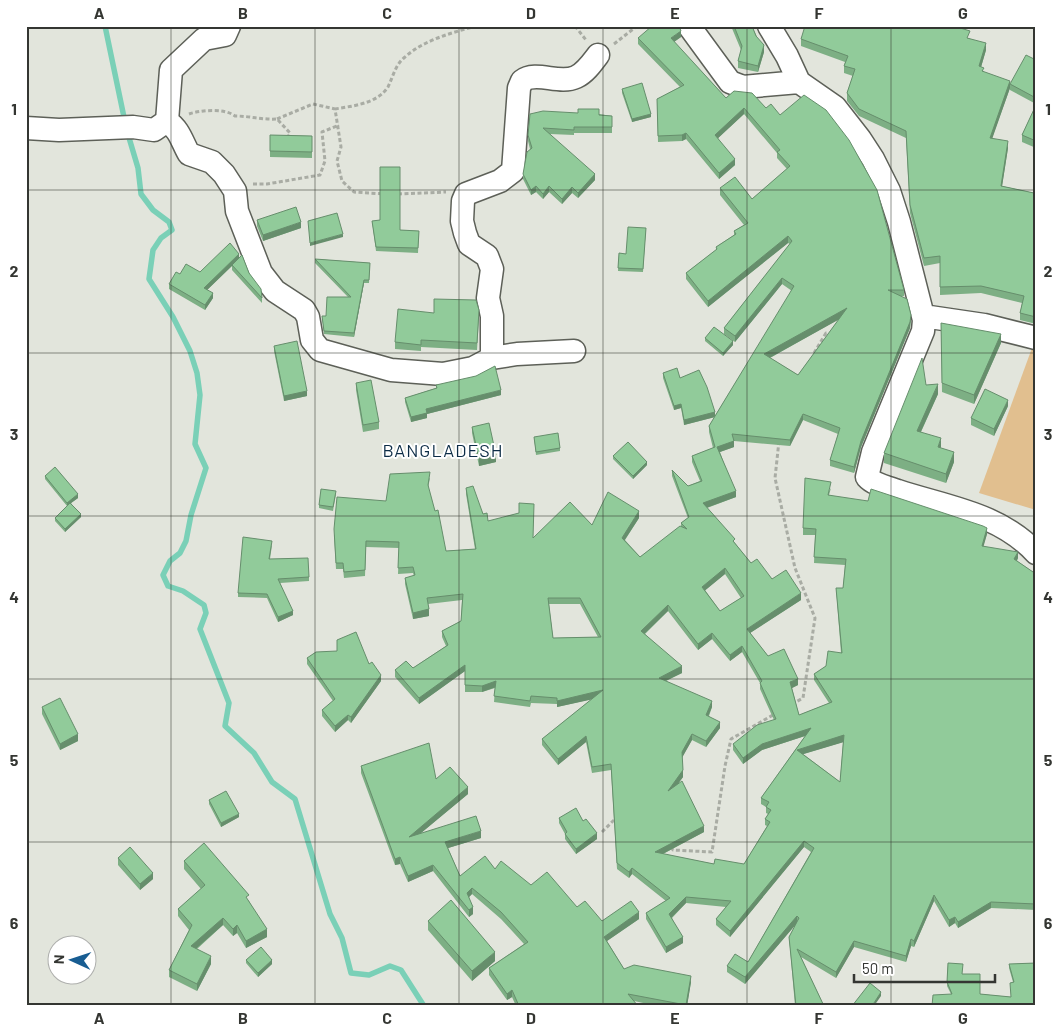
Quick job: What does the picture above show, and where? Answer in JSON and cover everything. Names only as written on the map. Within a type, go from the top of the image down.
[{"type":"street","points":[[229,26],[225,35],[204,38],[194,37],[171,70],[167,121],[182,138],[189,154],[212,162],[230,183],[234,190],[236,212],[261,273],[275,291],[304,310],[308,317],[312,340],[320,350],[378,367],[416,372],[459,372],[492,358],[574,351]]},
{"type":"street","points":[[689,26],[730,82],[742,87],[799,82]]},
{"type":"street","points":[[769,26],[787,56],[799,82],[840,113],[873,159],[889,191],[899,222],[923,316],[923,331],[874,452],[867,477],[875,483],[989,519],[1005,527],[1036,553]]},
{"type":"street","points":[[492,358],[492,316],[488,298],[492,269],[487,256],[473,248],[467,239],[462,221],[463,201],[466,194],[500,181],[513,171],[519,88],[522,81],[536,78],[574,78],[590,66],[598,56]]},
{"type":"street","points":[[26,128],[59,130],[122,127],[154,130],[167,121]]},
{"type":"street","points":[[923,316],[984,325],[1036,338]]},
{"type":"path","points":[[167,121],[200,110],[230,113],[235,116],[255,116],[264,120],[277,119],[313,104],[335,109],[368,103],[387,88],[392,75],[403,58],[422,45],[476,26]]},
{"type":"path","points":[[598,56],[637,26]]},
{"type":"path","points":[[335,109],[341,147],[336,161],[338,172],[348,188],[354,192],[382,194],[446,192],[463,201]]},
{"type":"path","points":[[277,119],[290,133],[287,139]]},
{"type":"path","points":[[230,183],[267,184],[320,174],[325,161],[322,132],[339,125]]},
{"type":"path","points":[[812,357],[826,332],[832,336]]},
{"type":"path","points":[[780,433],[775,478],[795,568],[815,618],[803,698],[787,707]]},
{"type":"path","points":[[668,844],[673,850],[712,852],[724,766],[731,739],[779,712]]},
{"type":"path","points":[[602,832],[620,814]]},
{"type":"shaded area","points":[[1036,337],[1036,510],[979,493]]},
{"type":"building","points":[[652,26],[679,26],[681,31],[671,38],[726,98],[734,91],[752,93],[766,108],[771,104],[780,115],[804,95],[826,110],[849,140],[877,190],[904,290],[888,290],[907,299],[911,315],[910,322],[861,441],[854,467],[830,460],[840,428],[803,414],[790,440],[732,434],[734,441],[717,447],[736,491],[703,503],[735,539],[733,541],[751,563],[757,559],[772,579],[786,570],[801,593],[747,629],[768,656],[784,649],[798,679],[790,682],[799,715],[832,702],[814,674],[826,666],[828,651],[842,653],[836,588],[843,588],[846,559],[814,557],[816,529],[803,528],[805,478],[831,482],[828,495],[868,501],[871,489],[983,526],[987,528],[982,546],[1018,552],[1014,559],[1036,574],[1036,904],[991,902],[958,922],[955,917],[949,920],[934,895],[914,941],[911,939],[906,956],[854,941],[836,972],[797,949],[824,1006],[796,1006],[789,937],[799,918],[797,916],[745,977],[727,966],[735,954],[748,962],[814,848],[804,841],[730,931],[716,919],[731,901],[686,897],[669,914],[683,937],[666,947],[646,913],[670,898],[632,868],[629,872],[617,863],[611,764],[592,767],[586,736],[558,759],[542,739],[603,690],[557,701],[557,698],[531,696],[530,701],[494,696],[496,681],[482,686],[465,685],[465,665],[419,698],[395,670],[406,661],[413,668],[448,645],[442,631],[461,621],[463,594],[427,598],[429,609],[413,613],[405,578],[415,575],[413,567],[398,568],[399,542],[366,541],[365,570],[344,572],[343,563],[336,563],[334,529],[337,497],[386,501],[390,474],[430,472],[428,485],[435,511],[438,510],[446,551],[476,549],[466,488],[473,486],[483,514],[487,513],[488,521],[519,513],[519,503],[534,504],[533,538],[570,502],[592,525],[608,492],[639,511],[622,538],[640,557],[680,526],[687,529],[681,523],[689,517],[672,470],[688,486],[702,481],[692,456],[715,447],[709,426],[794,286],[782,278],[735,336],[724,328],[792,241],[788,236],[708,301],[686,273],[717,249],[716,247],[736,234],[734,231],[748,223],[720,188],[735,177],[752,199],[790,166],[777,152],[780,150],[744,108],[715,135],[735,159],[719,173],[686,133],[682,135],[658,136],[657,99],[684,85],[638,38]],"holes":[[[847,308],[798,375],[764,354]],[[725,568],[744,596],[720,611],[702,587]],[[548,598],[580,598],[601,637],[553,638]],[[668,605],[698,644],[712,633],[730,655],[742,646],[762,681],[760,683],[776,719],[757,725],[733,744],[743,758],[762,744],[811,728],[761,798],[769,802],[766,807],[771,810],[765,819],[770,822],[744,864],[715,859],[714,864],[655,852],[704,826],[682,781],[668,791],[683,770],[682,752],[692,734],[706,741],[720,722],[706,715],[712,701],[659,678],[682,666],[641,631]],[[844,735],[840,782],[797,750]]]},
{"type":"building","points":[[734,26],[752,26],[756,36],[764,45],[758,66],[738,61],[742,46]]},
{"type":"building","points":[[805,26],[954,26],[970,31],[967,38],[986,43],[979,66],[984,68],[982,71],[1010,81],[990,138],[1008,141],[1001,186],[1034,193],[1036,187],[1036,317],[1020,313],[1024,296],[981,286],[940,287],[940,256],[924,258],[910,205],[906,131],[859,109],[847,93],[855,69],[844,66],[848,56],[801,39]]},
{"type":"building","points":[[1026,55],[1036,60],[1036,98],[1010,84]]},
{"type":"building","points":[[642,83],[651,114],[632,119],[622,89]]},
{"type":"building","points":[[1036,105],[1036,141],[1022,135]]},
{"type":"building","points":[[578,109],[599,109],[599,115],[612,116],[612,127],[574,127],[574,130],[543,128],[595,174],[578,193],[572,187],[562,199],[549,186],[543,194],[536,186],[531,190],[523,174],[527,152],[532,148],[528,135],[530,114],[543,111],[578,113]]},
{"type":"building","points":[[270,135],[312,136],[312,152],[270,151]]},
{"type":"building","points":[[380,167],[400,167],[400,230],[419,231],[418,248],[376,247],[372,221],[380,220]]},
{"type":"building","points":[[296,207],[301,222],[263,235],[257,220]]},
{"type":"building","points":[[337,213],[343,234],[310,243],[308,221]]},
{"type":"building","points":[[628,227],[646,228],[643,269],[618,268],[619,253],[626,254]]},
{"type":"building","points":[[230,243],[239,254],[204,288],[213,293],[205,305],[169,284],[176,272],[180,274],[186,264],[200,272]]},
{"type":"building","points":[[242,255],[249,273],[261,289],[262,298],[232,265]]},
{"type":"building","points":[[315,259],[370,263],[369,280],[364,280],[354,333],[324,331],[322,316],[326,316],[327,297],[351,297]]},
{"type":"building","points":[[434,299],[476,300],[479,310],[477,343],[421,340],[421,345],[395,342],[398,309],[434,313]]},
{"type":"building","points":[[941,323],[1001,334],[974,395],[942,383]]},
{"type":"building","points":[[714,327],[733,341],[723,353],[705,338]]},
{"type":"building","points":[[297,341],[307,391],[284,396],[274,346]]},
{"type":"building","points":[[922,358],[926,385],[938,384],[917,431],[941,438],[938,447],[954,452],[946,474],[884,453]]},
{"type":"building","points":[[495,366],[501,390],[426,409],[427,413],[411,417],[405,398],[437,388],[436,385],[476,376]]},
{"type":"building","points":[[677,368],[680,378],[699,370],[715,412],[684,420],[681,404],[674,406],[663,373]]},
{"type":"building","points":[[371,380],[379,422],[363,425],[356,383]]},
{"type":"building","points":[[985,389],[1008,400],[994,429],[971,418]]},
{"type":"building","points":[[489,423],[496,455],[479,459],[472,427]]},
{"type":"building","points":[[558,433],[560,448],[536,452],[534,437]]},
{"type":"building","points":[[628,442],[647,462],[633,476],[613,456]]},
{"type":"building","points":[[55,467],[78,494],[67,503],[45,476]]},
{"type":"building","points":[[321,489],[336,491],[333,507],[319,505]]},
{"type":"building","points":[[70,503],[81,514],[65,529],[55,518]]},
{"type":"building","points":[[243,537],[272,541],[269,559],[308,558],[309,577],[278,579],[293,611],[278,617],[267,594],[238,593]]},
{"type":"building","points":[[356,632],[369,664],[372,662],[381,675],[351,717],[348,715],[335,726],[322,710],[335,699],[307,658],[316,652],[337,651],[337,640]]},
{"type":"building","points":[[60,698],[78,734],[60,744],[42,707]]},
{"type":"building","points":[[429,743],[436,779],[450,767],[468,787],[409,837],[476,816],[481,831],[445,842],[460,876],[485,856],[495,869],[501,861],[531,885],[547,872],[577,907],[585,901],[602,921],[631,901],[639,912],[604,937],[624,969],[634,965],[691,976],[686,1005],[628,994],[638,1006],[519,1006],[512,990],[507,994],[489,968],[528,942],[501,912],[472,888],[467,893],[473,907],[469,910],[433,865],[408,876],[400,857],[395,859],[361,766]]},
{"type":"building","points":[[226,791],[239,814],[221,823],[209,800]]},
{"type":"building","points":[[576,808],[583,821],[586,819],[597,833],[576,849],[565,834],[567,832],[559,818]]},
{"type":"building","points":[[204,843],[249,895],[246,897],[267,929],[246,941],[237,925],[233,929],[223,918],[191,946],[211,956],[197,984],[169,970],[192,925],[178,909],[205,885],[184,861]]},
{"type":"building","points":[[130,847],[153,873],[140,884],[118,858]]},
{"type":"building","points":[[451,900],[495,952],[472,971],[428,921]]},
{"type":"building","points":[[261,947],[272,960],[258,973],[246,960]]},
{"type":"building","points":[[948,963],[963,964],[962,974],[980,974],[980,994],[1011,997],[1010,983],[1014,982],[1009,964],[1036,963],[1036,1004],[1021,1004],[1021,1006],[932,1006],[933,995],[952,994],[947,982]]},
{"type":"building","points":[[870,983],[881,992],[872,1006],[852,1006]]},
{"type":"waterway","points":[[105,26],[125,122]]},
{"type":"waterway","points":[[127,131],[138,168],[141,194],[153,210],[169,222],[172,230],[161,238],[153,250],[149,279],[173,317],[190,351],[197,373],[200,395],[195,444],[206,468],[191,515],[186,541],[180,553],[170,561],[163,575],[168,586],[183,591],[204,605],[206,613],[200,629],[229,703],[225,726],[254,753],[272,782],[295,799],[330,914],[342,938],[351,973],[369,975],[390,966],[401,970],[424,1006]]},
{"type":"district","name":"BANGLADESH","points":[[443,451]]}]
